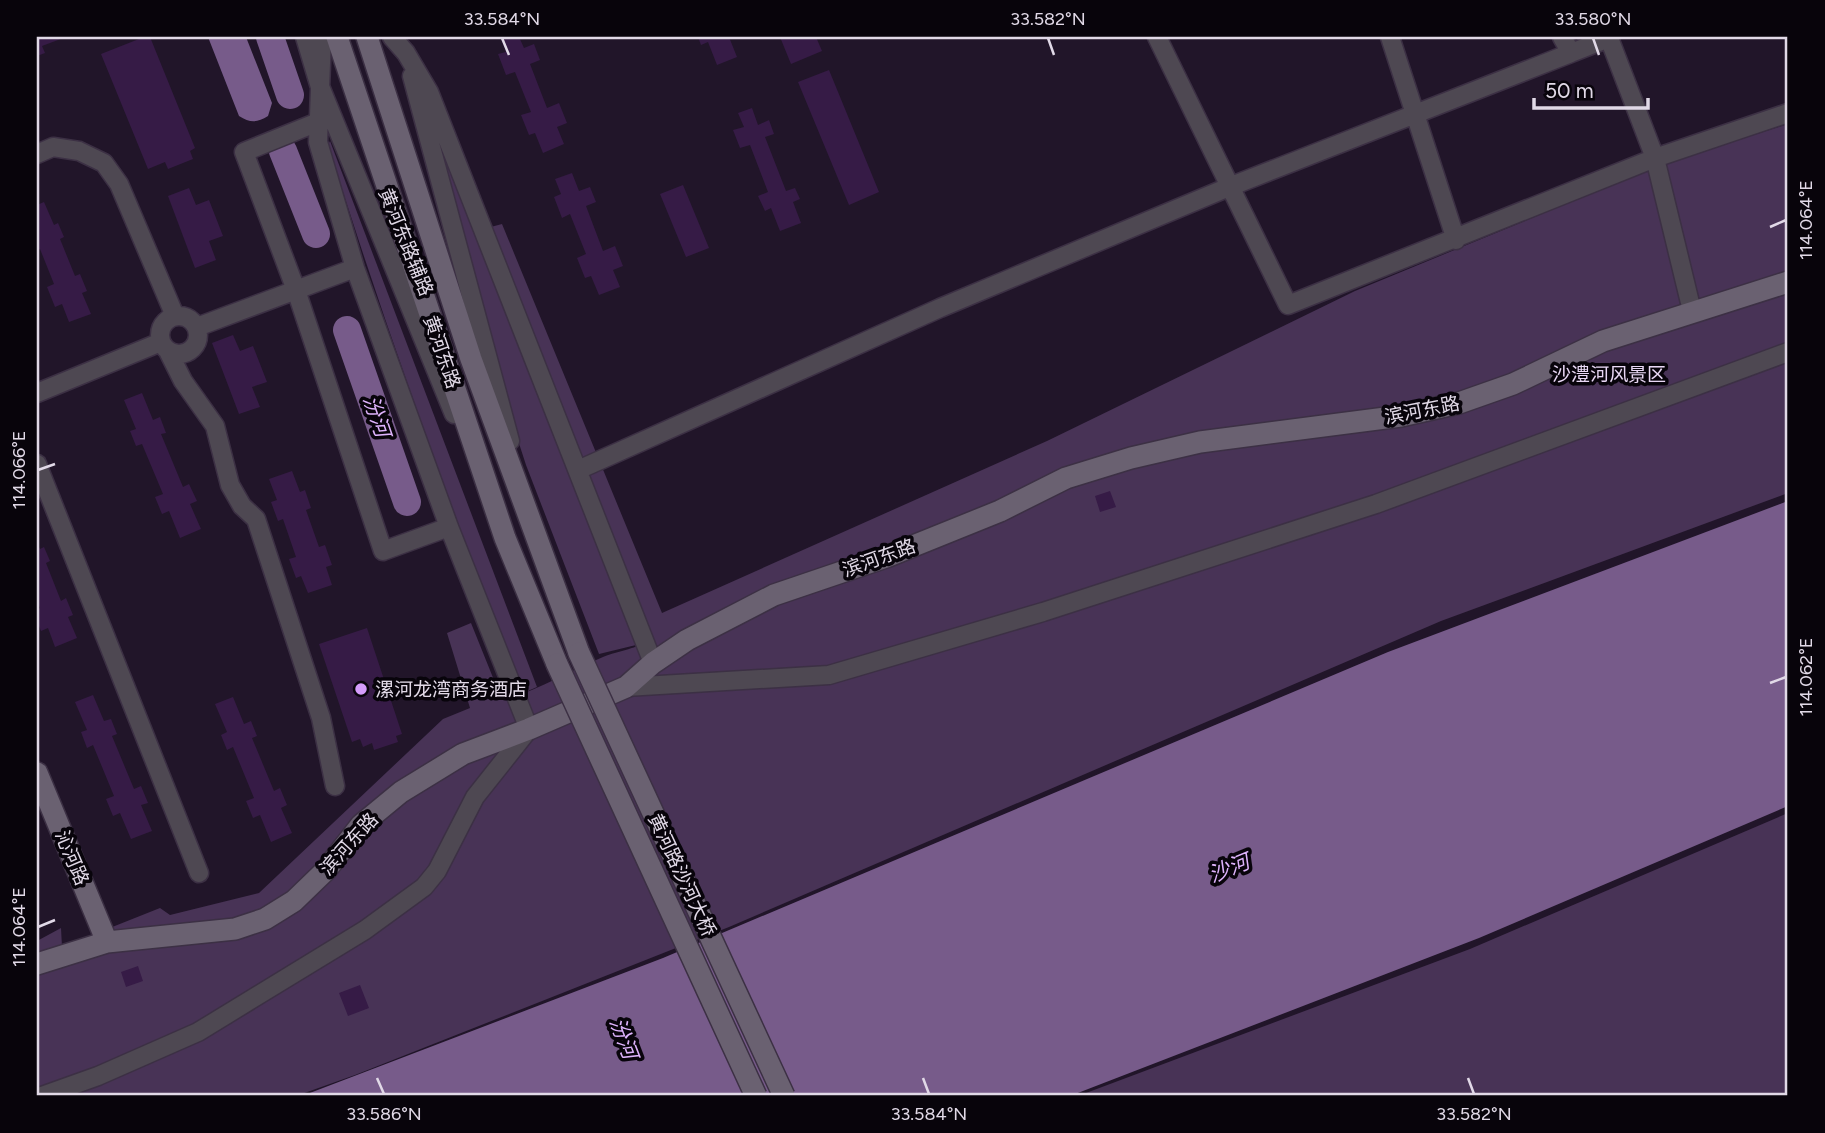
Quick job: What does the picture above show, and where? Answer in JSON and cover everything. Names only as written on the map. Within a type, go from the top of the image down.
[{"type":"main road","name":"黄河东路","points":[[337,37],[505,538],[556,664]]},
{"type":"main road","name":"黄河东路","points":[[367,37],[471,359],[579,653]]},
{"type":"main road","name":"滨河东路","points":[[37,964],[107,942],[235,929],[265,919],[294,901],[326,870],[360,825],[401,792],[463,754],[626,687],[653,663],[687,640],[774,596],[1000,511],[1066,478],[1131,457],[1200,442],[1401,416],[1459,403],[1513,384],[1603,341],[1788,282]]},
{"type":"main road","name":"黄河路沙河大桥","points":[[579,653],[785,1096]]},
{"type":"main road","name":"黄河路沙河大桥","points":[[556,664],[756,1096]]},
{"type":"main road","name":"沁河路","points":[[37,774],[107,942]]},
{"type":"street","name":"黄河东路辅路","points":[[305,37],[318,84],[505,538]]},
{"type":"street","points":[[42,1096],[97,1076],[198,1032],[365,930],[424,887],[437,871],[475,797],[529,729],[449,527],[355,268],[318,142],[318,84],[322,37]]},
{"type":"street","points":[[392,37],[403,45],[429,92],[653,663]]},
{"type":"street","points":[[1157,37],[1288,305],[1655,158],[1788,113]]},
{"type":"street","points":[[1390,37],[1455,240]]},
{"type":"street","points":[[578,470],[940,309],[1229,187],[1415,113],[1567,45],[1609,38],[1655,158],[1692,311]]},
{"type":"street","points":[[403,45],[534,532]]},
{"type":"street","points":[[318,122],[244,152],[296,290],[383,551],[449,527]]},
{"type":"street","points":[[37,154],[54,147],[79,151],[104,163],[119,184],[175,316]]},
{"type":"street","points":[[197,327],[355,268]]},
{"type":"street","points":[[37,393],[164,346],[180,355],[191,350],[198,340],[197,327],[188,318],[175,316],[164,323],[159,335],[164,346],[183,381],[215,426],[230,485],[242,506],[256,519],[321,718],[335,786]]},
{"type":"street","points":[[626,687],[829,676],[1043,612],[1376,504],[1788,352]]},
{"type":"street","points":[[37,464],[199,873]]},
{"type":"green space","points":[[429,109],[636,645],[599,654],[526,465],[492,360]]},
{"type":"green space","name":"沙澧河风景区","points":[[1788,124],[1788,493],[1441,621],[729,927],[296,1096],[37,1096],[37,941],[61,928],[62,947],[160,908],[170,915],[259,893],[443,719],[470,708],[447,633],[471,623],[502,700],[649,640],[487,228],[502,224],[662,613],[1047,441],[1355,291],[1658,166]]},
{"type":"green space","points":[[330,141],[537,687],[523,693],[396,352],[328,145]]},
{"type":"green space","points":[[1788,813],[1788,1096],[1078,1096],[1470,949]]},
{"type":"water","points":[[208,37],[246,37],[272,103],[268,116],[254,121],[239,116]]},
{"type":"water","name":"沙河","points":[[1788,501],[1788,806],[1479,938],[1070,1096],[302,1096],[663,958],[1388,652]]},
{"type":"building","points":[[37,37],[66,37],[42,46],[45,53],[37,56]]},
{"type":"building","points":[[150,37],[195,148],[190,151],[193,159],[168,169],[165,162],[148,169],[101,54]]},
{"type":"building","points":[[500,37],[519,37],[524,48],[534,44],[540,60],[530,64],[547,108],[559,103],[567,123],[557,127],[564,144],[543,153],[535,133],[529,135],[521,115],[531,112],[515,72],[506,75],[498,54],[506,52]]},
{"type":"building","points":[[698,37],[729,37],[737,57],[717,65],[708,42],[701,45]]},
{"type":"building","points":[[780,37],[816,37],[822,51],[791,64]]},
{"type":"building","points":[[829,70],[879,192],[849,205],[798,82]]},
{"type":"building","points":[[752,108],[758,125],[769,120],[774,134],[765,137],[786,191],[795,188],[800,199],[793,202],[801,223],[780,231],[771,208],[765,211],[758,196],[768,192],[750,145],[740,148],[733,130],[744,127],[738,113]]},
{"type":"building","points":[[572,173],[579,191],[590,187],[596,202],[586,206],[603,251],[615,246],[623,266],[613,270],[620,287],[599,295],[591,276],[585,278],[577,258],[586,254],[570,214],[562,218],[554,197],[561,194],[555,179]]},
{"type":"building","points":[[683,185],[709,248],[686,257],[660,194]]},
{"type":"building","points":[[189,188],[196,205],[209,200],[223,236],[209,241],[216,260],[195,268],[168,196]]},
{"type":"building","points":[[44,202],[54,225],[58,223],[64,237],[60,239],[75,276],[80,274],[87,291],[82,293],[91,314],[69,322],[62,304],[55,307],[47,287],[54,284],[40,249],[37,251],[37,205]]},
{"type":"building","points":[[233,335],[240,351],[253,346],[267,382],[252,387],[260,407],[239,414],[212,343]]},
{"type":"building","points":[[142,393],[153,420],[160,417],[166,433],[161,434],[183,487],[189,484],[197,501],[190,504],[201,529],[180,538],[169,511],[162,514],[155,497],[163,494],[142,444],[136,446],[130,431],[136,429],[124,400]]},
{"type":"building","points":[[292,471],[300,492],[305,490],[311,508],[306,510],[319,547],[325,545],[332,565],[326,567],[332,585],[308,593],[301,576],[296,578],[289,559],[296,557],[283,519],[278,521],[271,502],[277,500],[269,479]]},
{"type":"building","points":[[1110,491],[1116,507],[1100,512],[1095,496]]},
{"type":"building","points":[[37,543],[40,549],[44,547],[50,561],[46,563],[61,601],[66,598],[73,615],[68,617],[77,638],[55,647],[48,628],[41,631],[37,621],[37,610],[40,608],[37,600]]},
{"type":"building","name":"漯河龙湾商务酒店","points":[[367,628],[402,734],[396,736],[398,742],[374,750],[372,743],[363,747],[360,739],[352,742],[319,644]]},
{"type":"building","points":[[93,695],[104,721],[111,719],[117,734],[112,736],[134,789],[141,786],[148,803],[141,805],[152,831],[131,839],[120,813],[113,816],[106,799],[114,796],[93,745],[87,748],[81,732],[87,730],[75,702]]},
{"type":"building","points":[[233,697],[244,724],[251,721],[257,736],[252,738],[274,791],[280,788],[287,805],[281,808],[292,833],[271,842],[260,815],[253,818],[246,801],[254,798],[233,747],[227,750],[221,735],[227,732],[215,704]]},
{"type":"building","points":[[138,966],[143,981],[126,987],[121,972]]},
{"type":"building","points":[[360,985],[369,1008],[348,1016],[339,993]]},
{"type":"waterway","name":"汾河","points":[[270,37],[290,95]]},
{"type":"waterway","name":"汾河","points":[[283,151],[316,234]]},
{"type":"waterway","name":"汾河","points":[[347,330],[407,502]]},
{"type":"place","name":"漯河龙湾商务酒店","points":[[361,689]]}]
